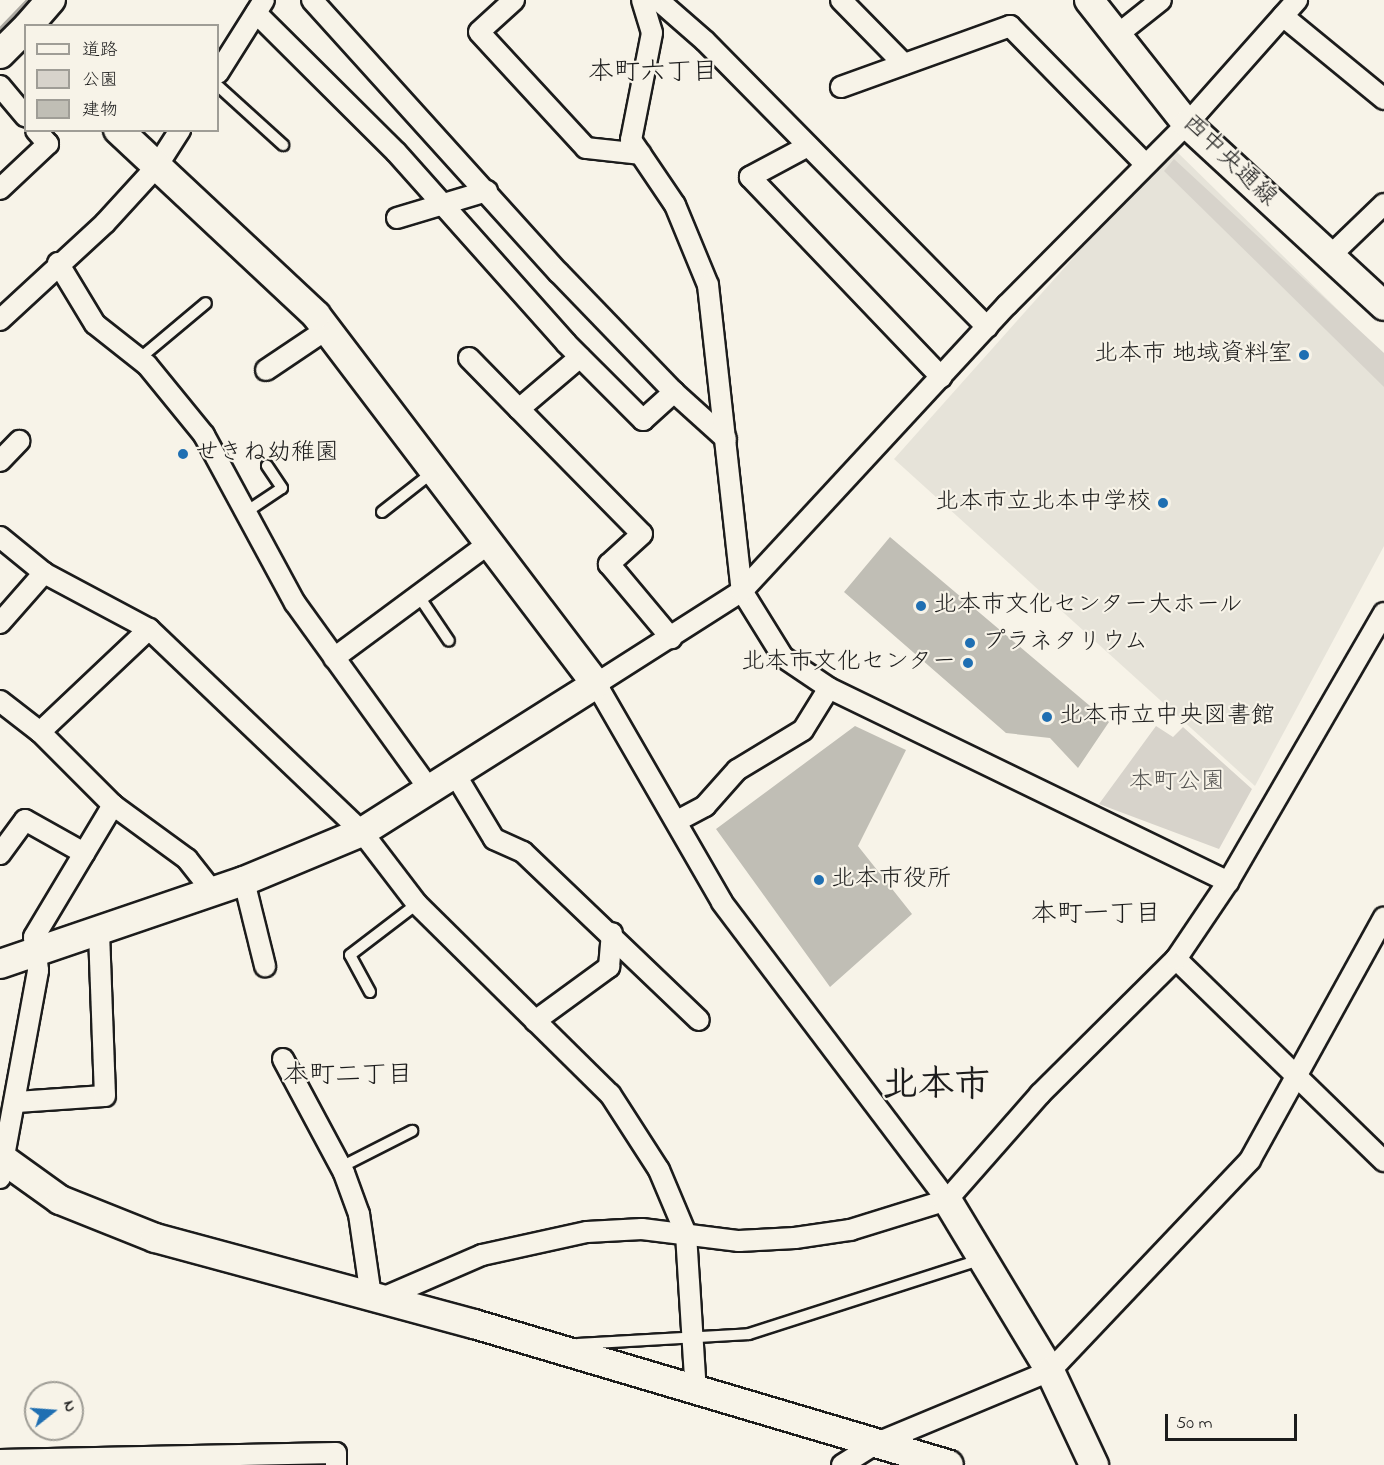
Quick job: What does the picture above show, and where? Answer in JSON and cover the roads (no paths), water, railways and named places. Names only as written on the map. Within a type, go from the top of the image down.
[{"type":"street","points":[[28,24],[51,0]]},
{"type":"street","points":[[312,0],[674,392],[726,439]]},
{"type":"street","points":[[514,0],[479,32],[586,148],[641,154]]},
{"type":"street","points":[[642,0],[652,33],[631,140],[675,205],[708,285],[742,591],[783,657],[829,688],[1228,882]]},
{"type":"street","points":[[658,0],[808,146],[987,327]]},
{"type":"street","points":[[842,0],[904,64]]},
{"type":"street","name":"西中央通線","points":[[1089,0],[1187,124],[1384,306]]},
{"type":"street","points":[[1117,35],[1161,0]]},
{"type":"street","points":[[0,964],[244,881],[362,832],[742,591],[987,327],[1187,124],[1297,0]]},
{"type":"street","points":[[219,71],[260,6],[396,152],[580,357],[643,420],[674,392]]},
{"type":"street","points":[[1282,16],[1384,99]]},
{"type":"street","points":[[841,87],[1010,26],[1146,165]]},
{"type":"street","points":[[0,86],[24,115]]},
{"type":"street","points":[[0,189],[48,144],[38,132]]},
{"type":"street","points":[[120,132],[327,329],[596,684],[722,902],[947,1200],[1050,1371],[1094,1465]]},
{"type":"street","points":[[0,320],[58,263],[105,223],[157,166],[179,132]]},
{"type":"street","points":[[808,146],[750,177],[941,376]]},
{"type":"street","points":[[397,218],[487,191]]},
{"type":"street","points":[[1330,256],[1384,204]]},
{"type":"street","points":[[58,263],[95,324],[139,359],[204,435],[295,603],[430,790]]},
{"type":"street","points":[[266,370],[327,329]]},
{"type":"street","points":[[519,409],[580,357]]},
{"type":"street","points":[[469,358],[642,534],[609,564],[671,638]]},
{"type":"street","points":[[0,461],[19,441]]},
{"type":"street","points":[[0,537],[44,573],[149,629],[362,832],[417,904],[610,1095],[638,1132],[686,1234],[696,1392]]},
{"type":"street","points":[[334,658],[488,543]]},
{"type":"street","points":[[0,623],[44,573]]},
{"type":"street","points":[[378,1300],[482,1255],[587,1232],[642,1229],[739,1241],[795,1238],[850,1230],[947,1200],[1041,1094],[1176,959],[1228,882],[1384,613]]},
{"type":"street","points":[[40,732],[149,629]]},
{"type":"street","points":[[677,821],[705,806],[737,770],[803,730],[829,688]]},
{"type":"street","points":[[0,700],[40,732],[113,805],[187,860],[213,892]]},
{"type":"street","points":[[455,774],[494,839],[522,852],[612,933],[699,1020]]},
{"type":"street","points":[[113,805],[34,937],[38,951],[16,1102],[1,1165],[60,1200],[155,1238],[542,1345],[949,1465]]},
{"type":"street","points":[[0,855],[25,820],[84,853]]},
{"type":"street","points":[[244,881],[266,966]]},
{"type":"street","points":[[842,1465],[877,1443],[1050,1371],[1250,1160],[1384,917]]},
{"type":"street","points":[[16,1102],[105,1095],[99,931]]},
{"type":"street","points":[[535,1021],[609,967],[612,933]]},
{"type":"street","points":[[1176,959],[1384,1161]]},
{"type":"street","points":[[283,1059],[341,1167],[359,1214],[370,1289],[378,1300]]},
{"type":"street","points":[[0,1460],[135,1462],[336,1453],[336,1465]]},
{"type":"lane","points":[[219,87],[283,145]]},
{"type":"lane","points":[[139,359],[206,303]]},
{"type":"lane","points":[[246,512],[282,488],[267,466]]},
{"type":"lane","points":[[382,512],[433,471]]},
{"type":"lane","points":[[418,595],[449,641]]},
{"type":"lane","points":[[370,992],[350,955],[417,904]]},
{"type":"lane","points":[[341,1167],[412,1131]]},
{"type":"lane","points":[[542,1345],[692,1341],[796,1322],[982,1259]]},
{"type":"waterway","points":[[0,29],[28,0]]},
{"type":"place","name":"北本市 地域資料室","points":[[1304,355]]},
{"type":"place","name":"せきね幼稚園","points":[[183,454]]},
{"type":"place","name":"北本市立北本中学校","points":[[1163,503]]},
{"type":"place","name":"北本市文化センター大ホール","points":[[921,606]]},
{"type":"place","name":"プラネタリウム","points":[[970,643]]},
{"type":"place","name":"北本市文化センター","points":[[968,663]]},
{"type":"place","name":"北本市立中央図書館","points":[[1047,717]]},
{"type":"place","name":"北本市役所","points":[[819,880]]},
{"type":"district","name":"本町六丁目","points":[[653,74]]},
{"type":"district","name":"本町一丁目","points":[[1096,916]]},
{"type":"district","name":"本町二丁目","points":[[348,1077]]},
{"type":"district","name":"北本市","points":[[936,1087]]},
{"type":"park label","name":"本町公園","points":[[1177,783]]}]
